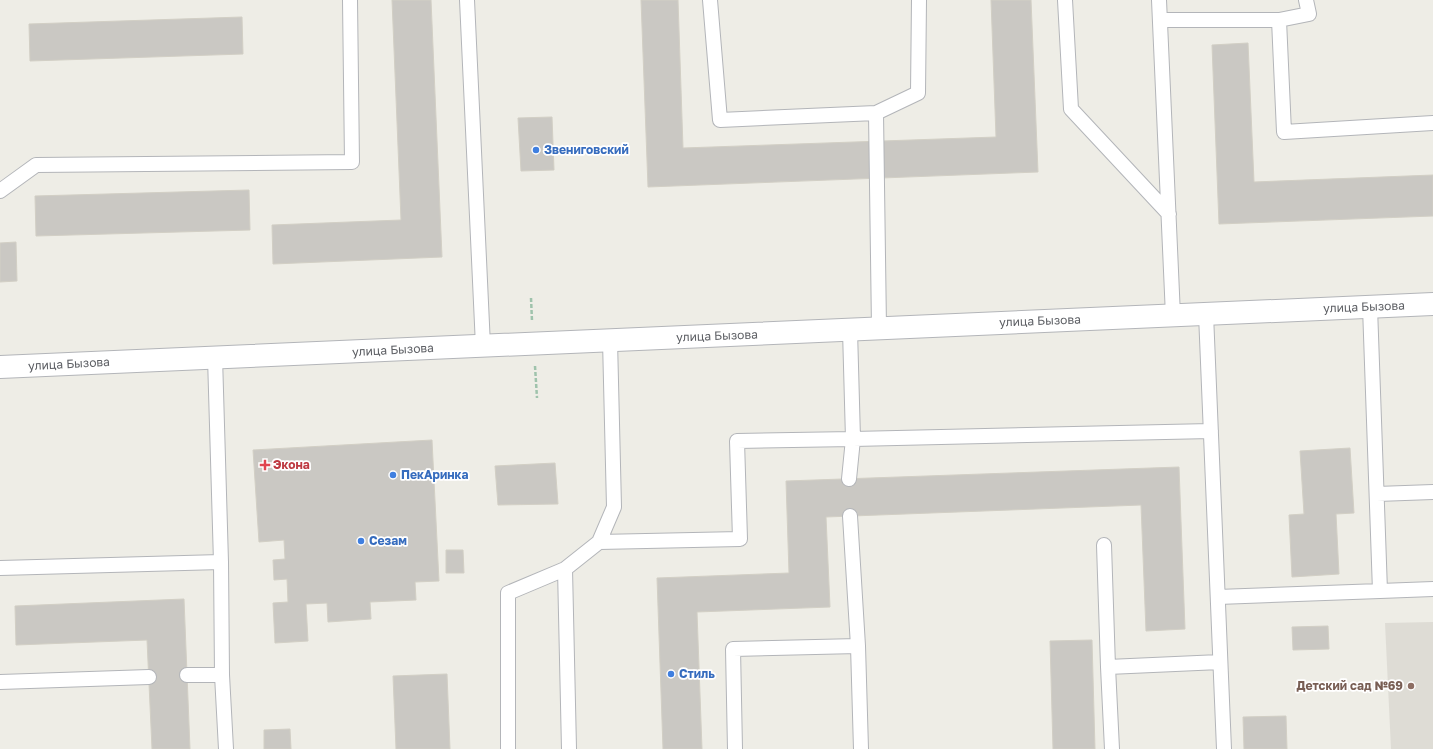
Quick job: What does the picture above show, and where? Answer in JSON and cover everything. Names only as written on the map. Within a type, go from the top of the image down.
[{"type":"street","name":"улица Бызова","points":[[0,367],[1433,304]]},
{"type":"lane","points":[[0,190],[36,165],[352,162],[350,0]]},
{"type":"lane","points":[[467,0],[483,346]]},
{"type":"lane","points":[[710,0],[720,120],[876,113],[918,92],[919,0]]},
{"type":"lane","points":[[1065,0],[1071,109],[1169,214]]},
{"type":"lane","points":[[1159,0],[1173,316]]},
{"type":"lane","points":[[1160,20],[1279,20],[1309,14],[1306,0]]},
{"type":"lane","points":[[1279,20],[1284,132],[1433,123]]},
{"type":"lane","points":[[876,113],[879,328]]},
{"type":"lane","points":[[1370,307],[1380,591]]},
{"type":"lane","points":[[1206,314],[1224,749]]},
{"type":"lane","points":[[849,479],[853,439],[850,330]]},
{"type":"lane","points":[[508,749],[508,593],[565,570],[599,542],[614,507],[610,340]]},
{"type":"lane","points":[[215,357],[221,562],[222,675],[226,749]]},
{"type":"lane","points":[[599,542],[740,538],[737,441],[1211,431]]},
{"type":"lane","points":[[1377,494],[1433,492]]},
{"type":"lane","points":[[850,516],[858,646],[861,749]]},
{"type":"lane","points":[[1104,546],[1112,749]]},
{"type":"lane","points":[[0,568],[221,562]]},
{"type":"lane","points":[[565,570],[569,749]]},
{"type":"lane","points":[[1218,597],[1433,589]]},
{"type":"lane","points":[[735,749],[733,649],[858,646]]},
{"type":"lane","points":[[1108,667],[1220,662]]},
{"type":"lane","points":[[187,675],[222,675]]},
{"type":"lane","points":[[0,682],[149,677]]},
{"type":"shaded area","name":"Детский сад №69","points":[[1433,622],[1433,749],[1391,749],[1385,623]]},
{"type":"building","points":[[392,0],[431,0],[442,257],[273,264],[272,225],[401,220]]},
{"type":"building","points":[[641,0],[678,0],[683,148],[996,137],[991,0],[1031,0],[1038,172],[648,187]]},
{"type":"building","points":[[242,17],[243,54],[30,61],[29,24]]},
{"type":"building","points":[[1248,43],[1254,182],[1433,175],[1433,216],[1219,224],[1212,45]]},
{"type":"building","points":[[552,117],[554,170],[521,171],[518,118]]},
{"type":"building","points":[[249,190],[250,230],[36,236],[35,196]]},
{"type":"building","points":[[16,242],[17,281],[0,282],[0,243]]},
{"type":"building","name":"Сезам","points":[[432,440],[439,581],[415,582],[416,600],[370,602],[371,619],[328,622],[327,603],[306,604],[308,641],[275,643],[273,603],[288,602],[287,579],[274,580],[273,560],[285,559],[284,540],[259,542],[253,450]]},
{"type":"building","points":[[1350,448],[1354,513],[1336,514],[1339,574],[1292,577],[1289,515],[1304,514],[1300,451]]},
{"type":"building","points":[[555,463],[558,504],[498,505],[495,466]]},
{"type":"building","points":[[1179,467],[1185,629],[1146,631],[1141,505],[826,517],[830,607],[697,612],[702,749],[663,749],[657,578],[789,573],[786,481]]},
{"type":"building","points":[[446,550],[463,550],[464,573],[446,573]]},
{"type":"building","points":[[184,599],[190,749],[152,749],[147,640],[16,645],[15,606]]},
{"type":"building","points":[[1328,626],[1329,649],[1293,650],[1292,627]]},
{"type":"building","points":[[1092,640],[1095,749],[1053,749],[1050,641]]},
{"type":"building","points":[[447,674],[450,749],[396,749],[393,676]]},
{"type":"building","points":[[1286,716],[1287,749],[1244,749],[1243,717]]},
{"type":"building","points":[[290,729],[291,749],[264,749],[264,730]]},
{"type":"place","name":"Звениговский","points":[[536,150]]},
{"type":"place","name":"Экона","points":[[265,465]]},
{"type":"place","name":"ПекАринка","points":[[393,475]]},
{"type":"place","name":"Сезам","points":[[361,541]]},
{"type":"place","name":"Стиль","points":[[671,674]]},
{"type":"place","name":"Детский сад №69","points":[[1411,686]]}]
